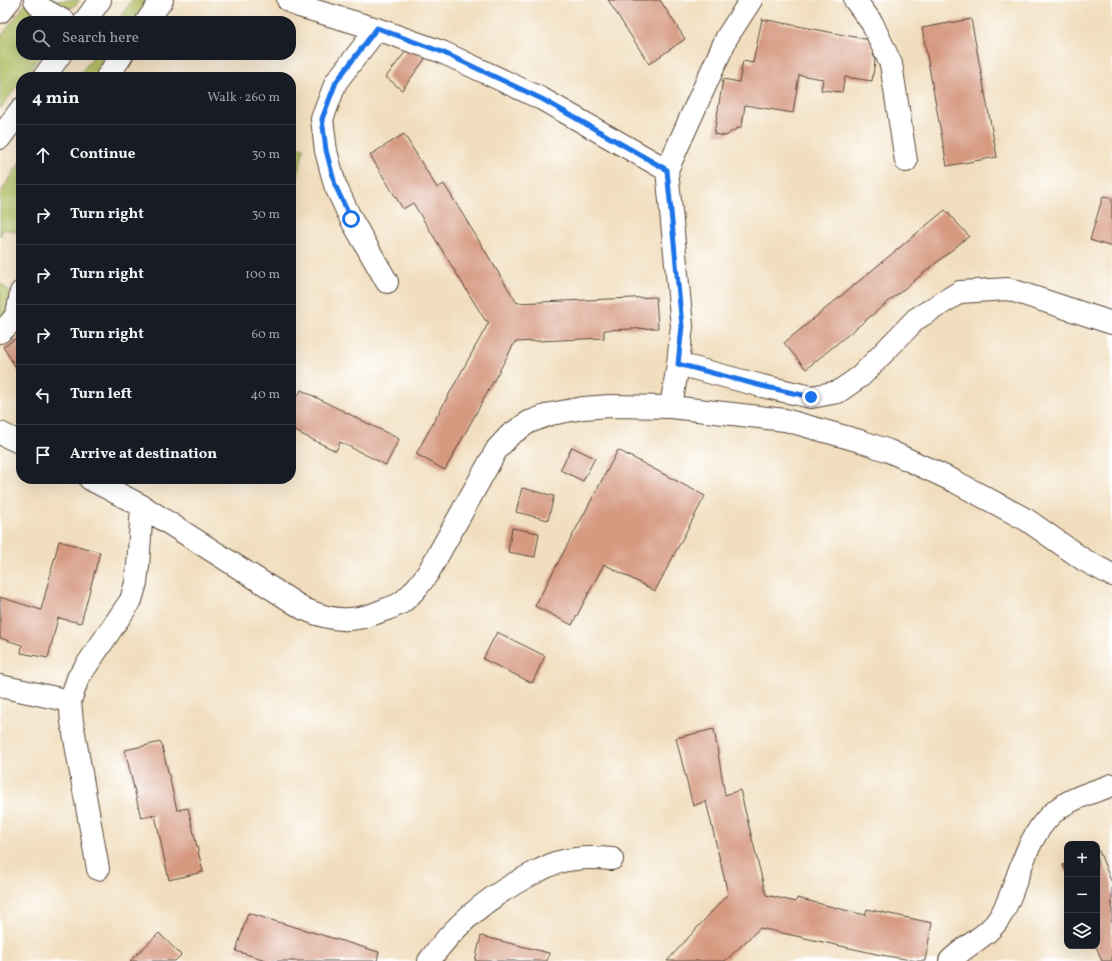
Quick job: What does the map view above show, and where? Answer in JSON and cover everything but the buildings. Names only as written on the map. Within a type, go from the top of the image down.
[{"type":"street","points":[[0,12],[10,0]]},
{"type":"street","points":[[35,0],[41,8],[55,16]]},
{"type":"street","points":[[89,16],[100,0]]},
{"type":"street","points":[[150,16],[162,0]]},
{"type":"street","points":[[288,0],[299,6],[377,28],[442,52],[542,99],[667,170]]},
{"type":"street","points":[[671,407],[682,326],[667,170],[727,37],[751,0]]},
{"type":"street","points":[[855,0],[872,24],[891,64],[906,161]]},
{"type":"street","points":[[377,28],[336,82],[322,119],[326,150],[335,185],[351,219],[387,282]]},
{"type":"street","points":[[48,72],[56,60]]},
{"type":"street","points":[[110,72],[119,60]]},
{"type":"street","points":[[0,138],[16,116]]},
{"type":"street","points":[[678,364],[811,397],[838,392],[856,380],[916,319],[960,292],[1008,290],[1112,323]]},
{"type":"street","points":[[0,332],[11,323],[16,314]]},
{"type":"street","points":[[100,484],[142,506],[304,609],[322,617],[350,620],[372,615],[401,603],[416,588],[428,573],[497,449],[510,435],[529,422],[550,414],[582,408],[610,406],[671,407],[785,420],[860,440],[889,451],[954,481],[1026,520],[1084,560],[1112,575]]},
{"type":"street","points":[[0,433],[16,441]]},
{"type":"street","points":[[98,869],[72,722],[70,701],[78,678],[131,600],[136,583],[138,566],[142,506]]},
{"type":"street","points":[[0,686],[70,701]]},
{"type":"street","points":[[950,961],[961,950],[986,933],[998,921],[1007,904],[1024,858],[1032,841],[1044,822],[1058,808],[1076,798],[1112,785]]},
{"type":"street","points":[[429,961],[440,945],[480,906],[526,877],[555,863],[586,857],[612,858]]},
{"type":"green space","points":[[48,0],[80,0],[74,7],[63,9]]},
{"type":"green space","points":[[132,0],[154,0],[143,16],[121,16]]},
{"type":"green space","points":[[26,3],[39,16],[16,16]]},
{"type":"green space","points":[[16,16],[16,60],[37,60],[28,72],[16,72],[16,88],[0,109],[0,38]]},
{"type":"green space","points":[[90,60],[111,60],[103,72],[82,72]]},
{"type":"green space","points":[[296,146],[304,148],[296,185]]},
{"type":"green space","points":[[16,168],[16,232],[4,229],[0,236],[0,194]]},
{"type":"green space","points":[[0,283],[13,294],[0,325]]},
{"type":"route","points":[[351,219],[335,185],[326,150],[322,119],[336,82],[377,28],[442,52],[542,99],[667,170],[682,326],[678,364],[811,397]]}]
